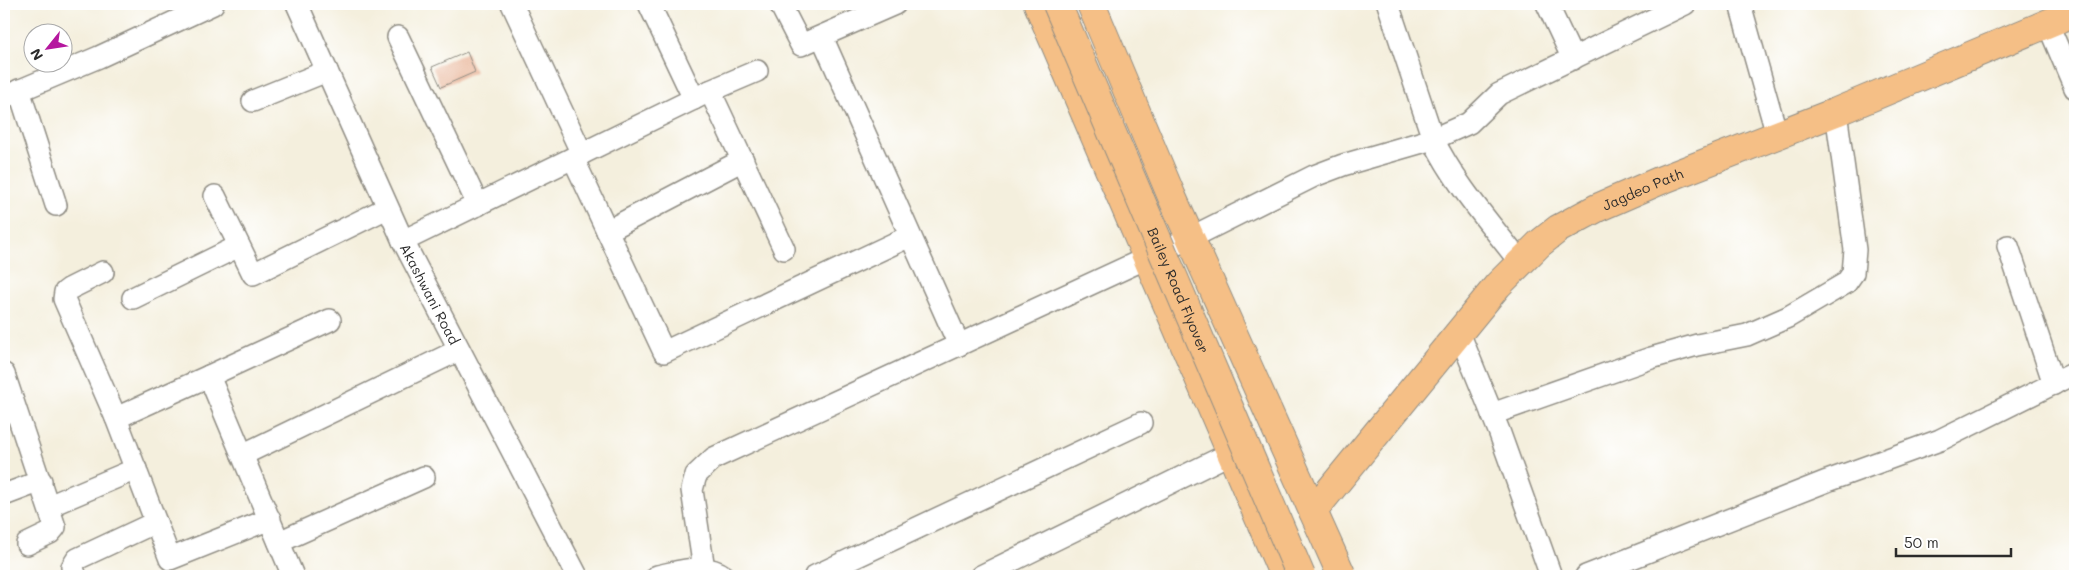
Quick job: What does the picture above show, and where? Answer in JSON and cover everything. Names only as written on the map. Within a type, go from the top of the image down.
[{"type":"main road","points":[[1038,4],[1284,576]]},
{"type":"main road","name":"Bailey Road Flyover","points":[[1057,4],[1301,576]]},
{"type":"main road","name":"Bailey Road Flyover","points":[[1075,4],[1317,576]]},
{"type":"main road","points":[[1091,4],[1190,238],[1342,576]]},
{"type":"main road","name":"Jagdeo Path","points":[[1313,511],[1460,335],[1519,261],[1558,229],[1597,208],[1777,134],[1836,112],[2065,13]]},
{"type":"main road","points":[[1251,498],[1298,478]]},
{"type":"street","points":[[56,205],[11,94],[99,57],[213,4]]},
{"type":"street","name":"Akashwani Road","points":[[297,4],[403,241],[577,576]]},
{"type":"street","points":[[512,4],[607,230],[664,352],[910,236]]},
{"type":"street","points":[[649,4],[702,95],[743,160],[784,249]]},
{"type":"street","points":[[780,4],[801,45],[895,4]]},
{"type":"street","points":[[1388,4],[1433,139],[1451,171],[1519,261]]},
{"type":"street","points":[[1547,4],[1573,59]]},
{"type":"street","points":[[704,569],[692,490],[696,475],[714,458],[1190,238],[1314,176],[1343,165],[1433,139],[1473,120],[1499,94],[1685,4]]},
{"type":"street","points":[[1740,4],[1777,134]]},
{"type":"street","points":[[2065,13],[2075,88]]},
{"type":"street","points":[[398,37],[478,205]]},
{"type":"street","points":[[822,37],[959,345]]},
{"type":"street","points":[[253,101],[326,71]]},
{"type":"street","points":[[403,241],[702,95],[757,71]]},
{"type":"street","points":[[1492,414],[1651,358],[1697,345],[1747,335],[1788,317],[1846,283],[1854,273],[1856,250],[1836,112]]},
{"type":"street","points":[[607,230],[743,160]]},
{"type":"street","points":[[215,196],[253,274],[387,208]]},
{"type":"street","points":[[133,298],[239,246]]},
{"type":"street","points":[[2008,246],[2054,384]]},
{"type":"street","points":[[102,272],[68,289],[64,299],[116,418],[170,559],[270,519]]},
{"type":"street","points":[[116,418],[330,320]]},
{"type":"street","points":[[1460,335],[1492,414],[1551,576]]},
{"type":"street","points":[[242,455],[459,350]]},
{"type":"street","points":[[1586,576],[1827,481],[1940,440],[2075,373]]},
{"type":"street","points":[[209,376],[293,576]]},
{"type":"street","points":[[6,385],[41,481],[55,529],[27,544]]},
{"type":"street","points":[[815,576],[1141,423]]},
{"type":"street","points":[[981,576],[1231,453]]},
{"type":"street","points":[[49,506],[136,469]]},
{"type":"street","points":[[279,542],[424,477]]},
{"type":"street","points":[[4,495],[41,481]]},
{"type":"street","points":[[76,576],[72,567],[77,559],[156,522]]},
{"type":"street","points":[[657,576],[704,569],[717,571],[724,576]]},
{"type":"building","points":[[467,52],[475,72],[441,87],[432,67]]}]
